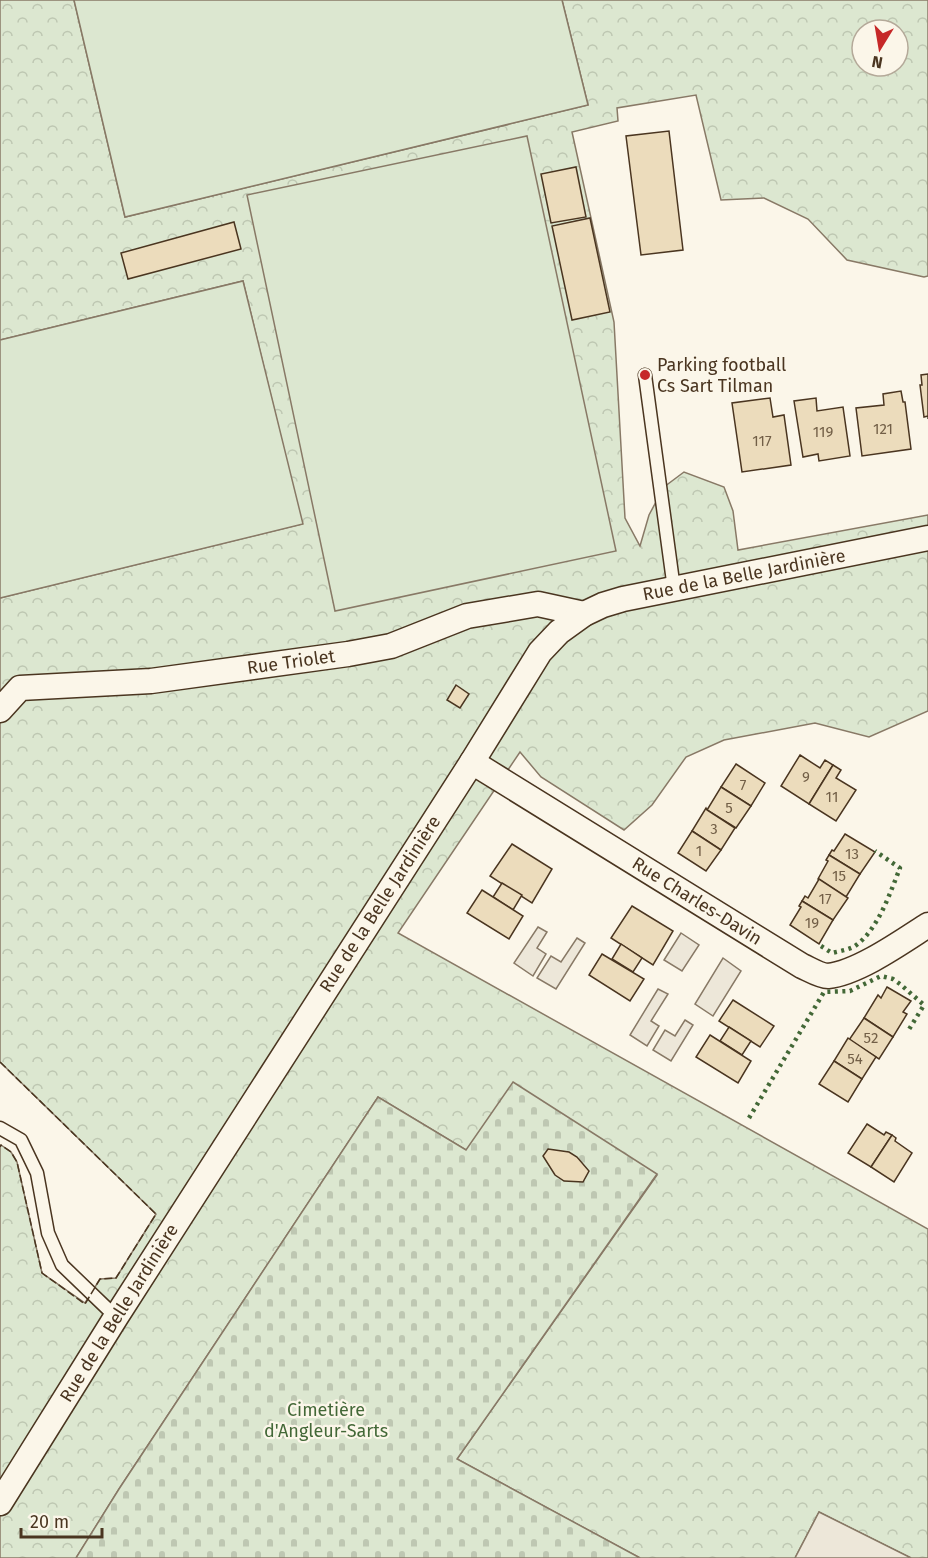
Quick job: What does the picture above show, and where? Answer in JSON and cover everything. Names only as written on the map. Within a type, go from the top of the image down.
[{"type":"street","name":"Rue de la Belle Jardinière","points":[[0,1503],[540,652],[559,632],[584,614],[624,599],[928,538]]},
{"type":"street","name":"Rue Triolet","points":[[0,710],[20,688],[151,681],[348,654],[391,646],[467,616],[538,604],[584,614]]},
{"type":"street","name":"Rue Charles-Davin","points":[[472,762],[792,960],[826,976],[852,969],[883,953],[928,924]]},
{"type":"lane","points":[[645,375],[674,589]]},
{"type":"lane","points":[[0,1128],[21,1140],[37,1173],[48,1233],[62,1265],[116,1317]]},
{"type":"green space","points":[[0,0],[74,0],[125,217],[588,105],[562,0],[928,0],[928,276],[847,260],[808,219],[764,198],[721,200],[696,95],[617,108],[618,121],[572,132],[614,322],[625,518],[640,546],[649,515],[664,487],[684,472],[724,487],[733,511],[738,550],[928,515],[928,711],[869,737],[815,723],[724,740],[686,757],[652,805],[624,830],[541,777],[520,752],[398,933],[928,1229],[928,1558],[911,1558],[819,1512],[795,1558],[640,1558],[457,1459],[657,1175],[466,1150],[378,1097],[119,1489],[76,1558],[0,1558],[0,1147],[1,1145],[11,1152],[17,1162],[42,1273],[85,1303],[100,1279],[116,1278],[156,1214],[0,1062],[0,598],[302,524],[243,281],[0,340]]},
{"type":"green space","points":[[74,0],[562,0],[588,105],[125,217]]},
{"type":"green space","points":[[527,136],[616,551],[335,611],[247,195]]},
{"type":"green space","points":[[243,281],[303,524],[0,598],[0,340]]},
{"type":"green space","name":"Cimetière d'Angleur-Sarts","points":[[513,1082],[657,1174],[457,1459],[640,1558],[76,1558],[119,1489],[378,1097],[466,1150]]},
{"type":"shaded area","points":[[538,927],[547,932],[537,948],[546,954],[533,976],[514,963]]},
{"type":"shaded area","points":[[681,933],[699,945],[682,971],[664,960]]},
{"type":"shaded area","points":[[577,938],[585,943],[556,989],[537,978],[551,956],[561,962]]},
{"type":"shaded area","points":[[723,958],[741,971],[713,1016],[695,1004]]},
{"type":"shaded area","points":[[658,989],[668,994],[651,1021],[659,1026],[647,1046],[630,1035]]},
{"type":"shaded area","points":[[685,1020],[693,1025],[671,1061],[653,1050],[665,1030],[675,1036]]},
{"type":"shaded area","points":[[819,1512],[911,1558],[795,1558]]},
{"type":"building","points":[[669,131],[683,250],[641,255],[626,136]]},
{"type":"building","points":[[576,167],[586,217],[551,223],[541,174]]},
{"type":"building","points":[[590,218],[610,312],[572,320],[552,226]]},
{"type":"building","points":[[234,222],[241,249],[128,279],[121,253]]},
{"type":"building","points":[[928,374],[928,416],[924,417],[920,385],[922,385],[921,375]]},
{"type":"building","points":[[901,391],[903,402],[905,402],[911,449],[862,456],[856,408],[884,405],[883,394]]},
{"type":"building","points":[[770,398],[773,417],[784,415],[791,465],[742,472],[732,403]]},
{"type":"building","points":[[816,398],[817,411],[843,407],[850,456],[819,461],[818,454],[803,457],[794,401]]},
{"type":"building","points":[[456,685],[469,694],[460,708],[447,700]]},
{"type":"building","points":[[800,755],[820,768],[825,760],[833,765],[809,804],[781,786]]},
{"type":"building","points":[[736,764],[765,783],[751,806],[721,787]]},
{"type":"building","points":[[833,765],[841,770],[836,778],[856,790],[836,821],[809,804]]},
{"type":"building","points":[[721,787],[751,806],[736,828],[707,810]]},
{"type":"building","points":[[706,808],[735,828],[721,850],[692,831]]},
{"type":"building","points":[[692,831],[721,850],[706,871],[678,853]]},
{"type":"building","points":[[845,834],[875,852],[860,874],[829,855]]},
{"type":"building","points":[[512,844],[552,869],[532,903],[490,876]]},
{"type":"building","points":[[829,855],[860,874],[846,897],[818,879]]},
{"type":"building","points":[[819,879],[848,898],[833,920],[802,901],[805,896],[808,898]]},
{"type":"building","points":[[502,883],[522,895],[513,910],[493,897]]},
{"type":"building","points":[[482,890],[523,916],[509,939],[467,913]]},
{"type":"building","points":[[802,901],[833,920],[819,944],[790,925]]},
{"type":"building","points":[[632,906],[673,931],[653,965],[611,938]]},
{"type":"building","points":[[621,944],[642,958],[633,972],[612,959]]},
{"type":"building","points":[[602,954],[644,979],[630,1001],[589,975]]},
{"type":"building","points":[[887,987],[911,1001],[903,1012],[907,1014],[893,1037],[864,1018],[878,995],[881,998]]},
{"type":"building","points":[[733,1000],[774,1026],[760,1047],[719,1021]]},
{"type":"building","points":[[864,1018],[893,1037],[879,1059],[849,1040]]},
{"type":"building","points":[[729,1027],[751,1041],[742,1055],[720,1041]]},
{"type":"building","points":[[710,1035],[751,1061],[738,1083],[696,1057]]},
{"type":"building","points":[[848,1038],[876,1057],[862,1079],[834,1061]]},
{"type":"building","points":[[834,1061],[862,1079],[848,1102],[819,1084]]},
{"type":"building","points":[[867,1124],[884,1135],[886,1132],[892,1135],[871,1167],[848,1153]]},
{"type":"building","points":[[892,1135],[896,1138],[895,1141],[912,1153],[894,1182],[871,1167]]},
{"type":"building","points":[[548,1149],[569,1152],[577,1157],[589,1171],[583,1182],[564,1181],[555,1175],[543,1156]]},
{"type":"hedge","points":[[821,946],[832,953],[855,946],[877,921],[900,868],[875,851]]},
{"type":"hedge","points":[[749,1118],[824,992],[850,991],[881,976],[893,979],[924,1005],[908,1031]]},
{"type":"fence","points":[[0,1062],[156,1214],[116,1278],[100,1279],[85,1304],[42,1273],[17,1162],[11,1152],[1,1145],[0,1147]]},
{"type":"place","name":"Parking football Cs Sart Tilman","points":[[645,375]]}]
